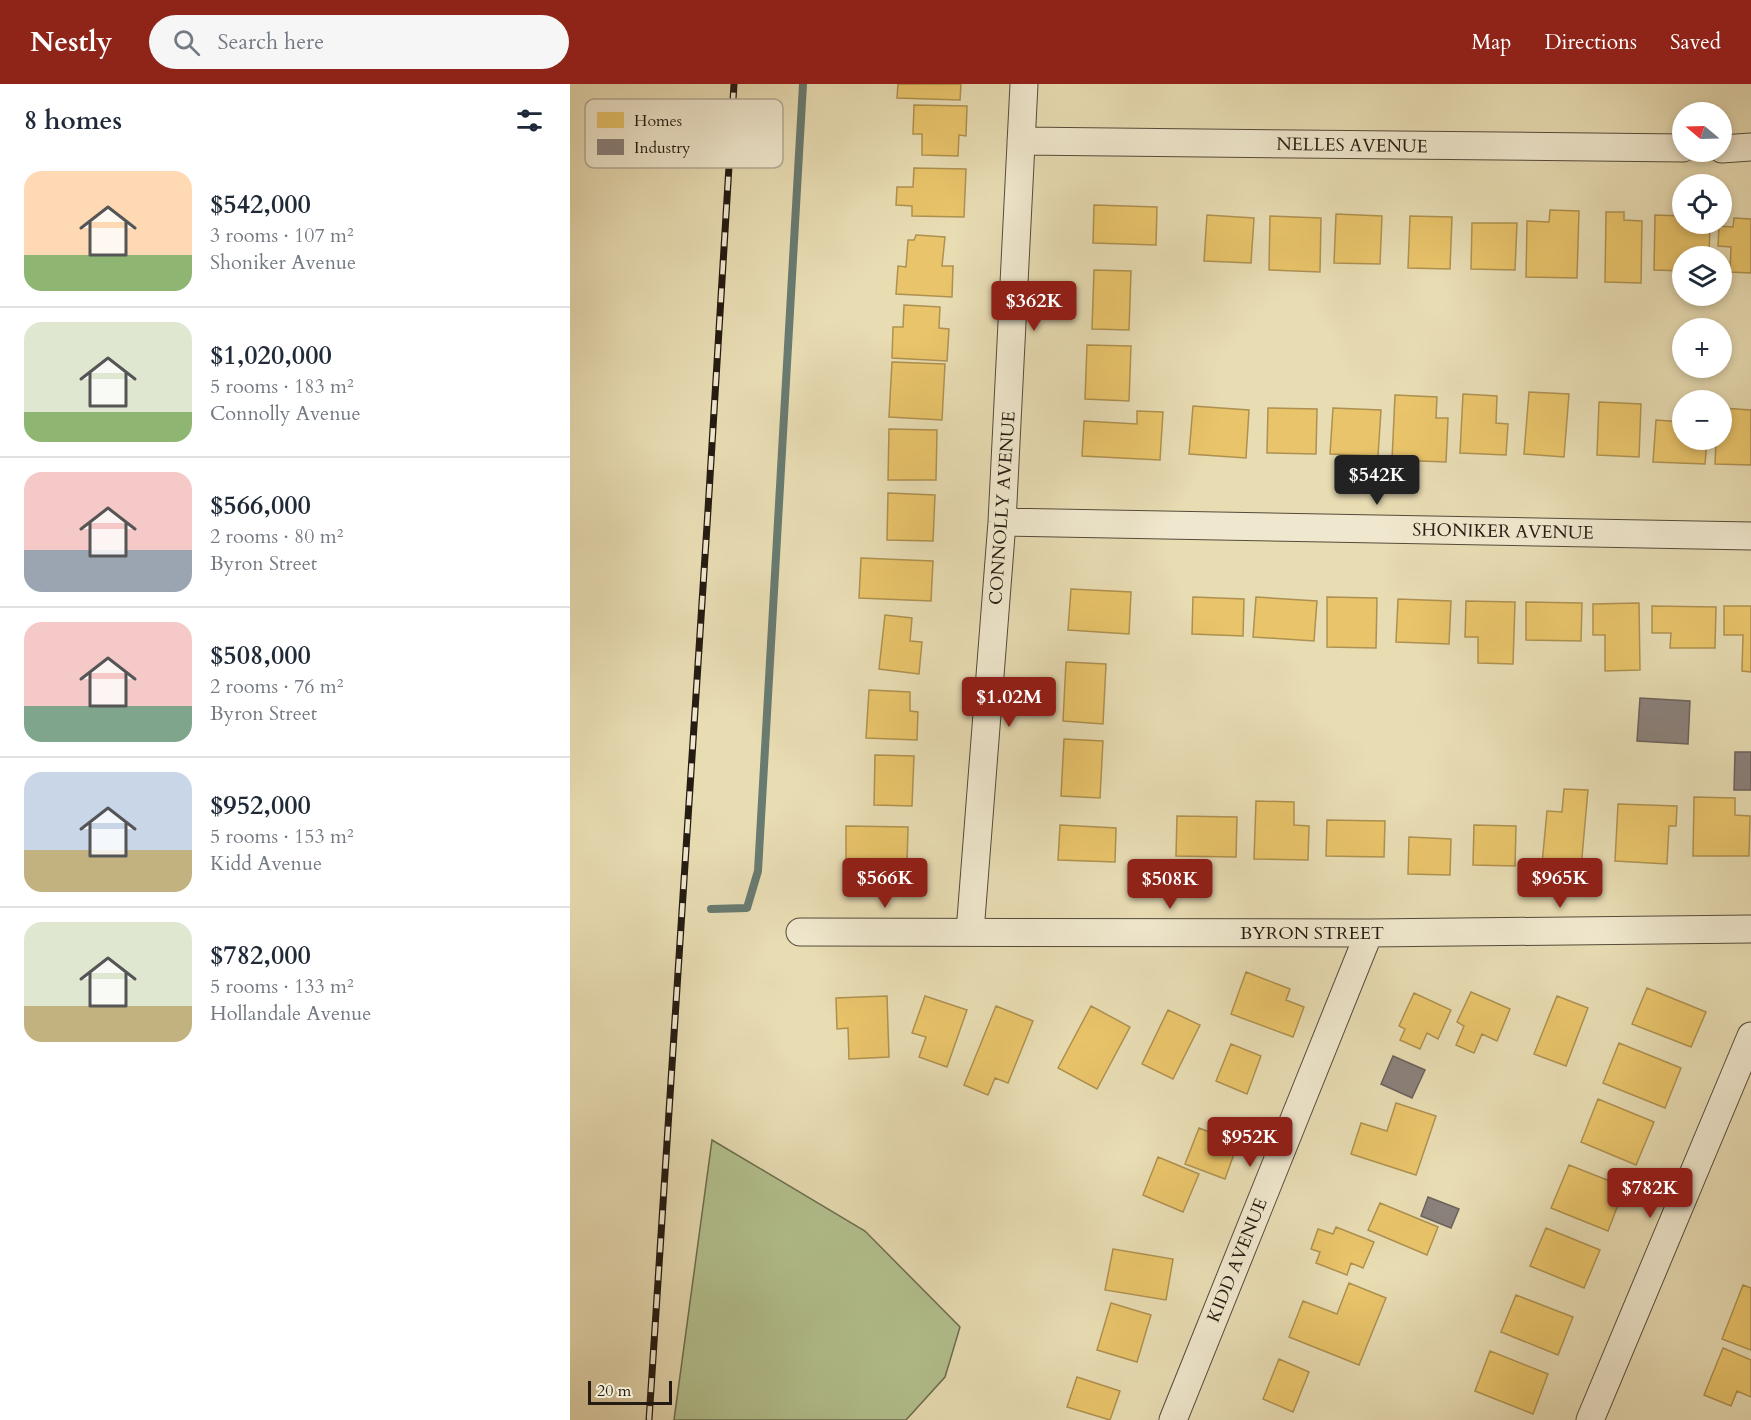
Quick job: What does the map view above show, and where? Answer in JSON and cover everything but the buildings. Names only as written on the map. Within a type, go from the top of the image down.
[{"type":"street","name":"CONNOLLY AVENUE","points":[[970,932],[1002,522],[1024,84]]},
{"type":"street","name":"NELLES AVENUE","points":[[1021,141],[1672,148]]},
{"type":"street","points":[[1732,148],[1751,147]]},
{"type":"street","name":"SHONIKER AVENUE","points":[[1002,522],[1751,536]]},
{"type":"street","name":"BYRON STREET","points":[[800,932],[1369,933],[1751,929]]},
{"type":"street","name":"KIDD AVENUE","points":[[1173,1420],[1369,933]]},
{"type":"street","points":[[1590,1420],[1751,1035]]},
{"type":"green space","points":[[712,1140],[865,1231],[960,1327],[945,1377],[906,1420],[674,1420]]},
{"type":"waterway","points":[[711,909],[747,908],[758,871],[803,84]]},
{"type":"railway","points":[[733,99],[734,84]]},
{"type":"railway","points":[[649,1420],[729,168]]}]
